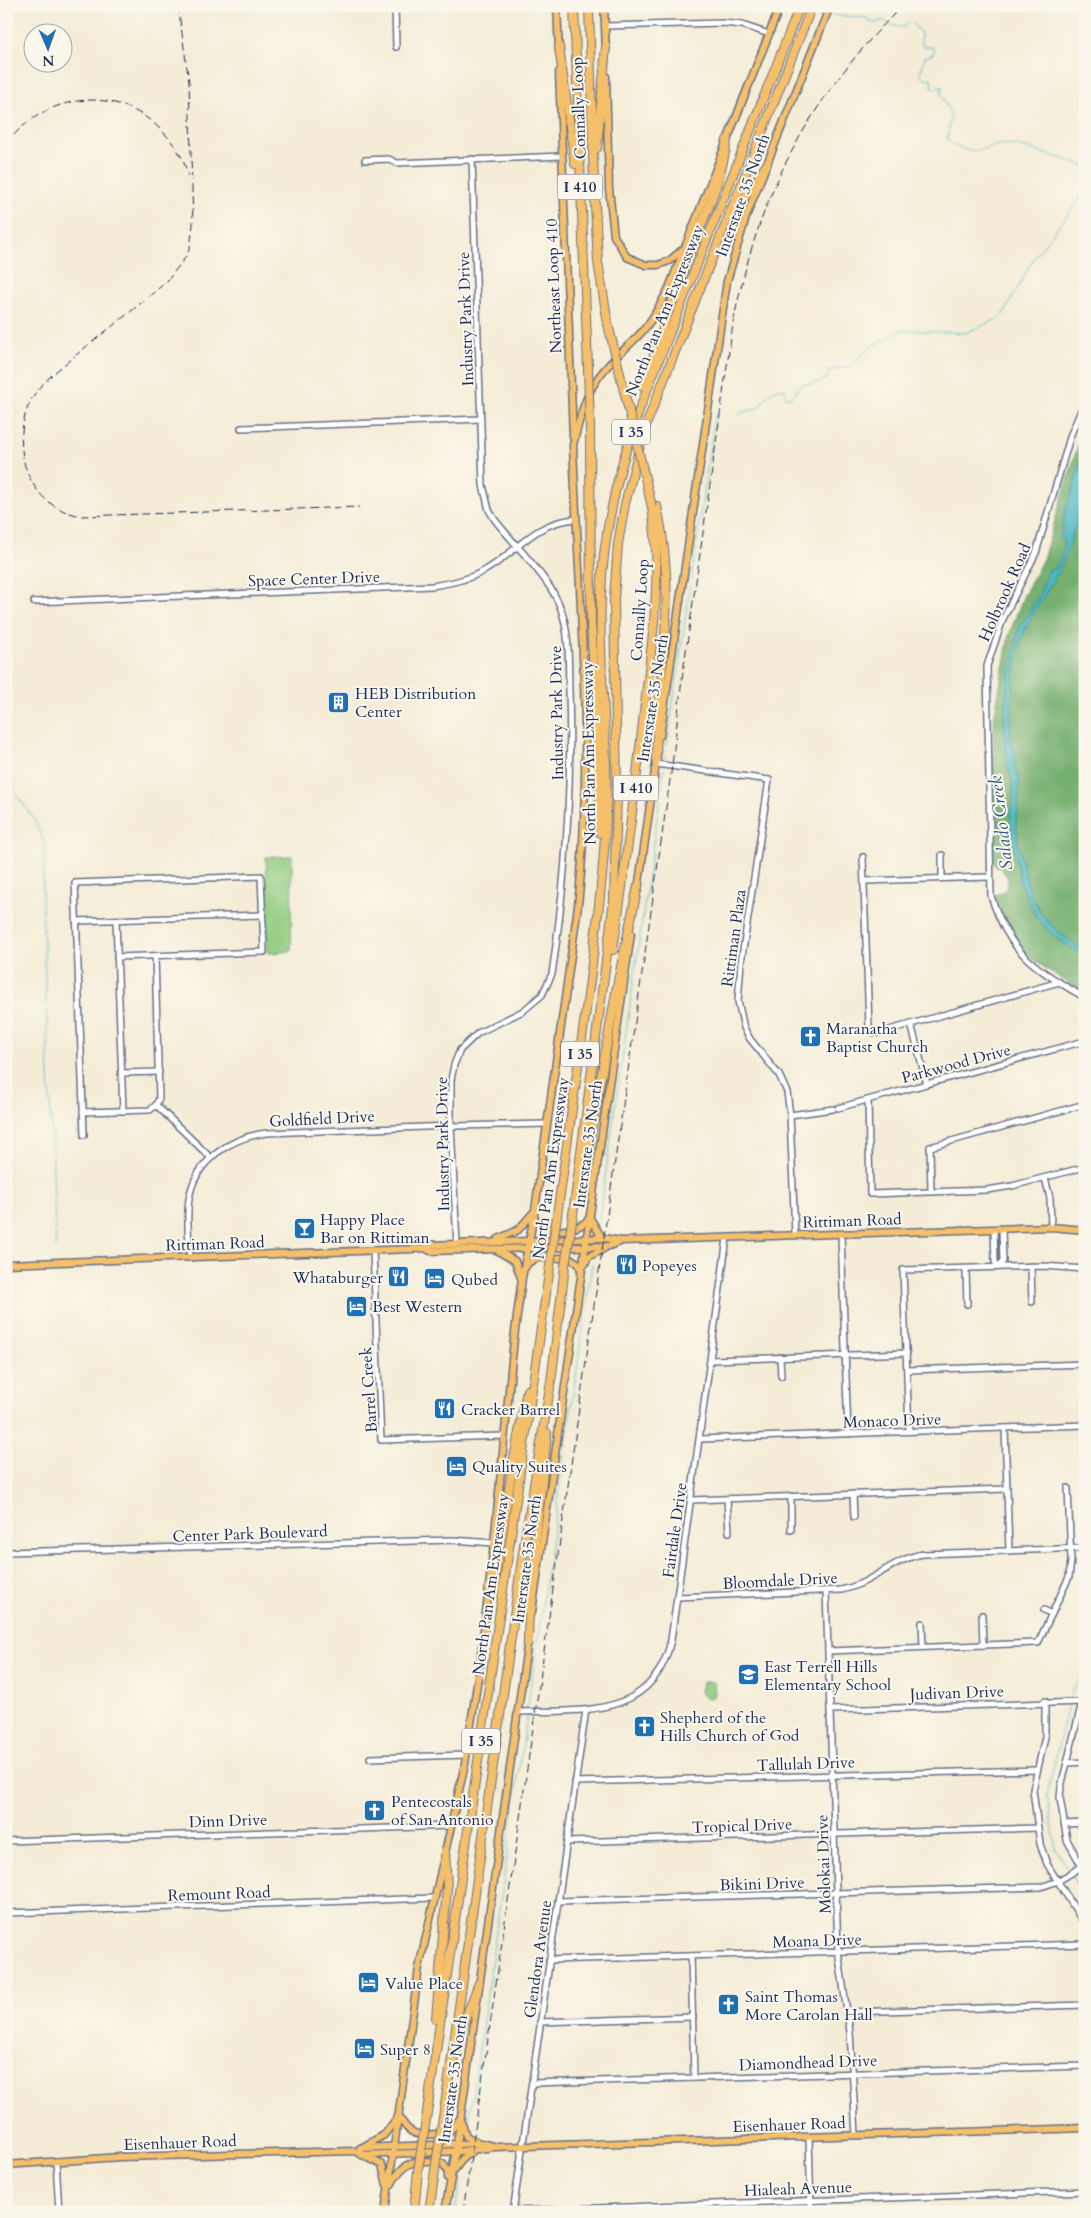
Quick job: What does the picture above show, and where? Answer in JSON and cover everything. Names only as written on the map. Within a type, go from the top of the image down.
[{"type":"highway","name":"Connally Loop","points":[[574,6],[590,427],[591,622],[599,762],[601,885]]},
{"type":"highway","name":"Connally Loop","points":[[589,6],[598,262],[608,324],[655,507],[657,586],[629,844],[608,990],[593,1068]]},
{"type":"highway","name":"North Pan Am Expressway","points":[[414,2212],[425,2123],[550,1266],[584,1024],[601,885],[606,815],[601,595],[604,552],[615,489],[623,458],[641,405],[800,6]]},
{"type":"highway","name":"North Pan Am Expressway","points":[[429,2212],[522,1555],[551,1382],[611,926],[616,862],[617,793],[614,599],[622,520],[631,475],[644,430],[812,6]]},
{"type":"highway","points":[[558,47],[573,147],[582,227]]},
{"type":"highway","points":[[594,185],[606,47]]},
{"type":"highway","points":[[615,489],[625,440],[683,273],[714,192],[727,140]]},
{"type":"highway","points":[[725,225],[767,164]]},
{"type":"highway","points":[[655,507],[665,560],[667,602],[656,729],[660,763]]},
{"type":"highway","points":[[572,1222],[581,1192],[618,981],[638,886]]},
{"type":"highway","points":[[489,1588],[496,1573],[516,1444],[527,1387],[536,1362]]},
{"type":"highway","points":[[528,1642],[529,1590],[543,1485],[551,1382]]},
{"type":"highway","points":[[425,2123],[447,1888],[445,1852]]},
{"type":"highway","points":[[448,2085],[464,2022],[479,1983]]},
{"type":"highway","points":[[408,2212],[418,2173]]},
{"type":"main road","name":"Northeast Loop 410","points":[[557,6],[573,445]]},
{"type":"main road","points":[[604,6],[610,188],[614,236],[627,257],[646,265],[658,265],[669,261],[676,257],[686,245]]},
{"type":"main road","points":[[769,34],[780,6]]},
{"type":"main road","name":"Interstate 35 North","points":[[445,2212],[456,2152],[479,1983],[524,1712],[528,1642],[638,886],[660,763],[727,280],[747,214],[830,6]]},
{"type":"main road","name":"Interstate 35 North","points":[[385,2212],[419,1968],[466,1755],[489,1588],[503,1436],[522,1278],[534,1213],[582,870],[585,778],[573,445],[581,412],[595,382],[612,362],[640,335],[656,313],[686,245],[769,34]]},
{"type":"main road","points":[[534,1213],[537,1224],[548,1230],[576,1229],[590,1218],[602,1238]]},
{"type":"main road","points":[[488,1242],[512,1234],[534,1213]]},
{"type":"main road","name":"Rittiman Road","points":[[6,1264],[425,1248],[430,1245],[587,1238],[602,1238],[621,1242],[1051,1227],[1085,1230]]},
{"type":"main road","name":"Rittiman Road","points":[[425,1248],[430,1252],[609,1246],[621,1242]]},
{"type":"main road","points":[[581,1272],[588,1257],[609,1246]]},
{"type":"main road","points":[[492,1249],[504,1253],[515,1262],[522,1278]]},
{"type":"main road","points":[[524,1268],[528,1263],[537,1258],[570,1258],[579,1264],[581,1272]]},
{"type":"main road","points":[[388,2191],[382,2165],[359,2152],[384,2135],[399,2114],[407,2130],[417,2134],[448,2133],[460,2118]]},
{"type":"main road","points":[[449,2187],[458,2163],[480,2147],[466,2136],[460,2118]]},
{"type":"main road","name":"Eisenhauer Road","points":[[359,2152],[395,2145],[457,2144],[495,2147],[1085,2128]]},
{"type":"main road","name":"Eisenhauer Road","points":[[6,2166],[120,2157],[359,2152],[394,2154],[456,2152],[480,2147]]},
{"type":"main road","points":[[388,2191],[400,2169],[413,2163],[443,2164],[448,2170],[449,2187]]},
{"type":"street","points":[[395,6],[396,47]]},
{"type":"street","points":[[605,26],[724,23],[742,25],[769,34]]},
{"type":"street","points":[[365,160],[389,159],[397,162],[562,156]]},
{"type":"street","name":"Industry Park Drive","points":[[457,1244],[451,1126],[451,1080],[454,1065],[460,1050],[478,1033],[523,1010],[542,995],[552,974],[558,936],[569,830],[570,721],[568,632],[555,594],[495,520],[489,510],[485,494],[472,158]]},
{"type":"street","name":"Holbrook Road","points":[[1085,401],[1072,434],[1036,553],[1003,619],[987,666],[989,877],[991,896],[996,914],[1008,936],[1026,960],[1085,998]]},
{"type":"street","points":[[241,428],[481,419]]},
{"type":"street","name":"Space Center Drive","points":[[34,602],[432,586],[460,581],[484,570],[547,525],[557,521],[576,519]]},
{"type":"street","name":"Rittiman Plaza","points":[[660,763],[769,780],[740,972],[738,1001],[741,1020],[747,1034],[772,1065],[785,1085],[790,1115],[795,1236]]},
{"type":"street","points":[[942,855],[942,878]]},
{"type":"street","points":[[863,857],[869,1027],[872,1032],[878,1033],[1059,982]]},
{"type":"street","points":[[84,1135],[75,882],[261,876],[264,952],[117,957]]},
{"type":"street","points":[[865,881],[989,877]]},
{"type":"street","points":[[76,921],[262,915]]},
{"type":"street","points":[[116,920],[123,1111]]},
{"type":"street","points":[[83,1112],[150,1110],[156,1106],[160,1098],[155,956]]},
{"type":"street","points":[[911,1024],[927,1084]]},
{"type":"street","name":"Parkwood Drive","points":[[790,1115],[836,1109],[1083,1044]]},
{"type":"street","points":[[121,1073],[159,1072]]},
{"type":"street","points":[[868,1100],[870,1194],[987,1190],[1045,1178],[1085,1167]]},
{"type":"street","points":[[931,1192],[930,1147],[1085,1104]]},
{"type":"street","points":[[156,1106],[211,1158]]},
{"type":"street","name":"Goldfield Drive","points":[[190,1258],[188,1212],[191,1190],[198,1174],[211,1158],[230,1143],[255,1134],[547,1124]]},
{"type":"street","points":[[1045,1178],[1050,1198],[1051,1227]]},
{"type":"street","points":[[994,1229],[995,1262],[999,1267]]},
{"type":"street","points":[[999,1267],[1003,1261],[1002,1229]]},
{"type":"street","points":[[841,1234],[848,1434]]},
{"type":"street","name":"Fairdale Drive","points":[[524,1712],[586,1710],[610,1707],[626,1701],[641,1692],[663,1665],[669,1649],[677,1597],[727,1238]]},
{"type":"street","name":"Barrel Creek","points":[[374,1250],[381,1440],[503,1436]]},
{"type":"street","points":[[1031,1266],[1032,1302]]},
{"type":"street","points":[[909,1431],[903,1270],[1031,1266],[1085,1269]]},
{"type":"street","points":[[966,1268],[967,1304]]},
{"type":"street","points":[[711,1360],[907,1352]]},
{"type":"street","points":[[780,1357],[781,1376]]},
{"type":"street","points":[[908,1370],[1085,1364]]},
{"type":"street","name":"Monaco Drive","points":[[700,1439],[1085,1425]]},
{"type":"street","points":[[1005,1428],[1009,1551]]},
{"type":"street","points":[[828,1650],[1038,1643],[1069,1577],[1068,1488]]},
{"type":"street","points":[[691,1500],[1007,1489]]},
{"type":"street","points":[[853,1494],[854,1517]]},
{"type":"street","points":[[790,1496],[791,1530]]},
{"type":"street","points":[[727,1499],[728,1532]]},
{"type":"street","name":"Center Park Boulevard","points":[[6,1552],[451,1540],[494,1543]]},
{"type":"street","name":"Bloomdale Drive","points":[[677,1597],[826,1591],[858,1586],[900,1560],[915,1555],[1085,1548]]},
{"type":"street","name":"Molokai Drive","points":[[826,1591],[838,1952],[848,2012],[856,2135]]},
{"type":"street","points":[[1044,1610],[1052,1614]]},
{"type":"street","points":[[982,1615],[983,1645]]},
{"type":"street","points":[[922,1623],[923,1647]]},
{"type":"street","points":[[1045,1701],[1046,1731],[1033,1794],[1042,1851],[1085,1925]]},
{"type":"street","name":"Judivan Drive","points":[[830,1710],[1045,1701],[1083,1702]]},
{"type":"street","points":[[1083,1702],[1060,1793],[1067,1840],[1085,1872]]},
{"type":"street","name":"Glendora Avenue","points":[[513,2211],[586,1710]]},
{"type":"street","points":[[370,1758],[466,1755]]},
{"type":"street","points":[[1067,1763],[1085,1762]]},
{"type":"street","name":"Tallulah Drive","points":[[575,1782],[1037,1770]]},
{"type":"street","points":[[1064,1824],[1085,1823]]},
{"type":"street","name":"Dinn Drive","points":[[6,1840],[451,1826]]},
{"type":"street","name":"Tropical Drive","points":[[567,1842],[1038,1828]]},
{"type":"street","name":"Bikini Drive","points":[[558,1901],[1041,1887],[1058,1881],[1081,1867]]},
{"type":"street","name":"Remount Road","points":[[6,1913],[434,1898]]},
{"type":"street","name":"Moana Drive","points":[[549,1960],[1085,1944]]},
{"type":"street","points":[[691,1956],[694,2078]]},
{"type":"street","points":[[848,2012],[1085,2005]]},
{"type":"street","points":[[540,2022],[693,2017]]},
{"type":"street","name":"Diamondhead Drive","points":[[533,2083],[1085,2066]]},
{"type":"street","points":[[809,2137],[811,2212]]},
{"type":"street","points":[[56,2161],[59,2212]]},
{"type":"street","name":"Hialeah Avenue","points":[[513,2211],[1085,2191]]},
{"type":"green space","points":[[1085,423],[1085,993],[1039,964],[1018,944],[1002,915],[995,895],[1006,890],[1008,878],[1000,868],[991,862],[994,719],[1009,635],[1023,597],[1043,559]]},
{"type":"green space","points":[[292,856],[291,951],[268,953],[266,857]]},
{"type":"green space","points":[[702,1682],[714,1682],[715,1694],[713,1697],[706,1698],[700,1693]]},
{"type":"water","points":[[1085,449],[1085,491],[1070,545],[1058,573],[1031,617],[1020,642],[1013,684],[1010,733],[1015,754],[1014,764],[1019,778],[1016,818],[1018,845],[1031,896],[1043,916],[1057,931],[1085,952],[1085,957],[1052,935],[1036,917],[1020,882],[1010,823],[1013,784],[1007,763],[1004,721],[1009,677],[1019,629],[1038,598],[1049,570],[1056,568],[1062,554],[1064,543],[1063,539],[1060,539],[1063,520]]},
{"type":"waterway","points":[[833,15],[867,18],[870,22],[877,23],[883,20],[901,27],[904,27],[910,21],[921,33],[923,46],[933,48],[934,50],[933,54],[925,57],[920,73],[924,79],[931,78],[933,88],[943,87],[941,93],[951,115],[947,140],[958,147],[973,151],[999,145],[1017,146],[1085,166]]},
{"type":"waterway","points":[[817,17],[823,16]]},
{"type":"waterway","points":[[781,22],[786,21]]},
{"type":"waterway","points":[[767,27],[770,23]]},
{"type":"waterway","points":[[725,133],[761,42]]},
{"type":"waterway","points":[[716,156],[722,141]]},
{"type":"waterway","points":[[740,413],[759,408],[767,397],[776,390],[785,388],[786,397],[791,397],[802,384],[815,383],[827,379],[828,371],[851,366],[871,347],[901,330],[965,333],[1002,317],[1034,258],[1085,192]]},
{"type":"waterway","points":[[664,764],[715,415],[717,415]]},
{"type":"waterway","points":[[6,764],[12,788],[35,821],[45,845],[42,900],[56,1247]]},
{"type":"waterway","points":[[599,1220],[664,768]]},
{"type":"waterway","points":[[527,1711],[592,1264]]},
{"type":"waterway","points":[[1069,1701],[1072,1692],[1085,1671]]},
{"type":"waterway","points":[[1068,1705],[1047,1795],[1056,1849],[1069,1872]]},
{"type":"waterway","points":[[468,2127],[527,1715]]},
{"type":"waterway","points":[[1071,1875],[1085,1898]]},
{"type":"waterway","points":[[374,2167],[378,2168]]},
{"type":"waterway","points":[[455,2212],[463,2167]]},
{"type":"railway","points":[[178,6],[189,82],[193,225],[190,248],[185,258],[167,281],[58,369],[37,391],[27,410],[22,431],[22,454],[28,474],[37,490],[49,502],[64,511],[82,516],[359,507]]},
{"type":"railway","points":[[463,2212],[672,766],[682,679],[733,324],[757,233],[773,191],[792,152],[814,114],[839,77],[902,6]]},
{"type":"railway","points":[[6,144],[22,127],[39,114],[79,101],[100,100],[121,105],[140,114],[159,128],[177,150],[184,162],[188,176]]},
{"type":"place","name":"HEB Distribution Center","points":[[339,702]]},
{"type":"place","name":"Maranatha Baptist Church","points":[[810,1037]]},
{"type":"place","name":"Happy Place Bar on Rittiman","points":[[304,1228]]},
{"type":"place","name":"Popeyes","points":[[626,1265]]},
{"type":"place","name":"Whataburger","points":[[399,1277]]},
{"type":"place","name":"Qubed","points":[[435,1279]]},
{"type":"place","name":"Best Western","points":[[356,1306]]},
{"type":"place","name":"Cracker Barrel","points":[[445,1409]]},
{"type":"place","name":"Quality Suites","points":[[456,1466]]},
{"type":"place","name":"East Terrell Hills Elementary School","points":[[748,1675]]},
{"type":"place","name":"Shepherd of the Hills Church of God","points":[[644,1726]]},
{"type":"place","name":"Pentecostals of San Antonio","points":[[375,1810]]},
{"type":"place","name":"Value Place","points":[[369,1983]]},
{"type":"place","name":"Saint Thomas More Carolan Hall","points":[[729,2005]]},
{"type":"place","name":"Super 8","points":[[364,2049]]},
{"type":"water label","name":"Salado Creek","points":[[1001,823]]}]
